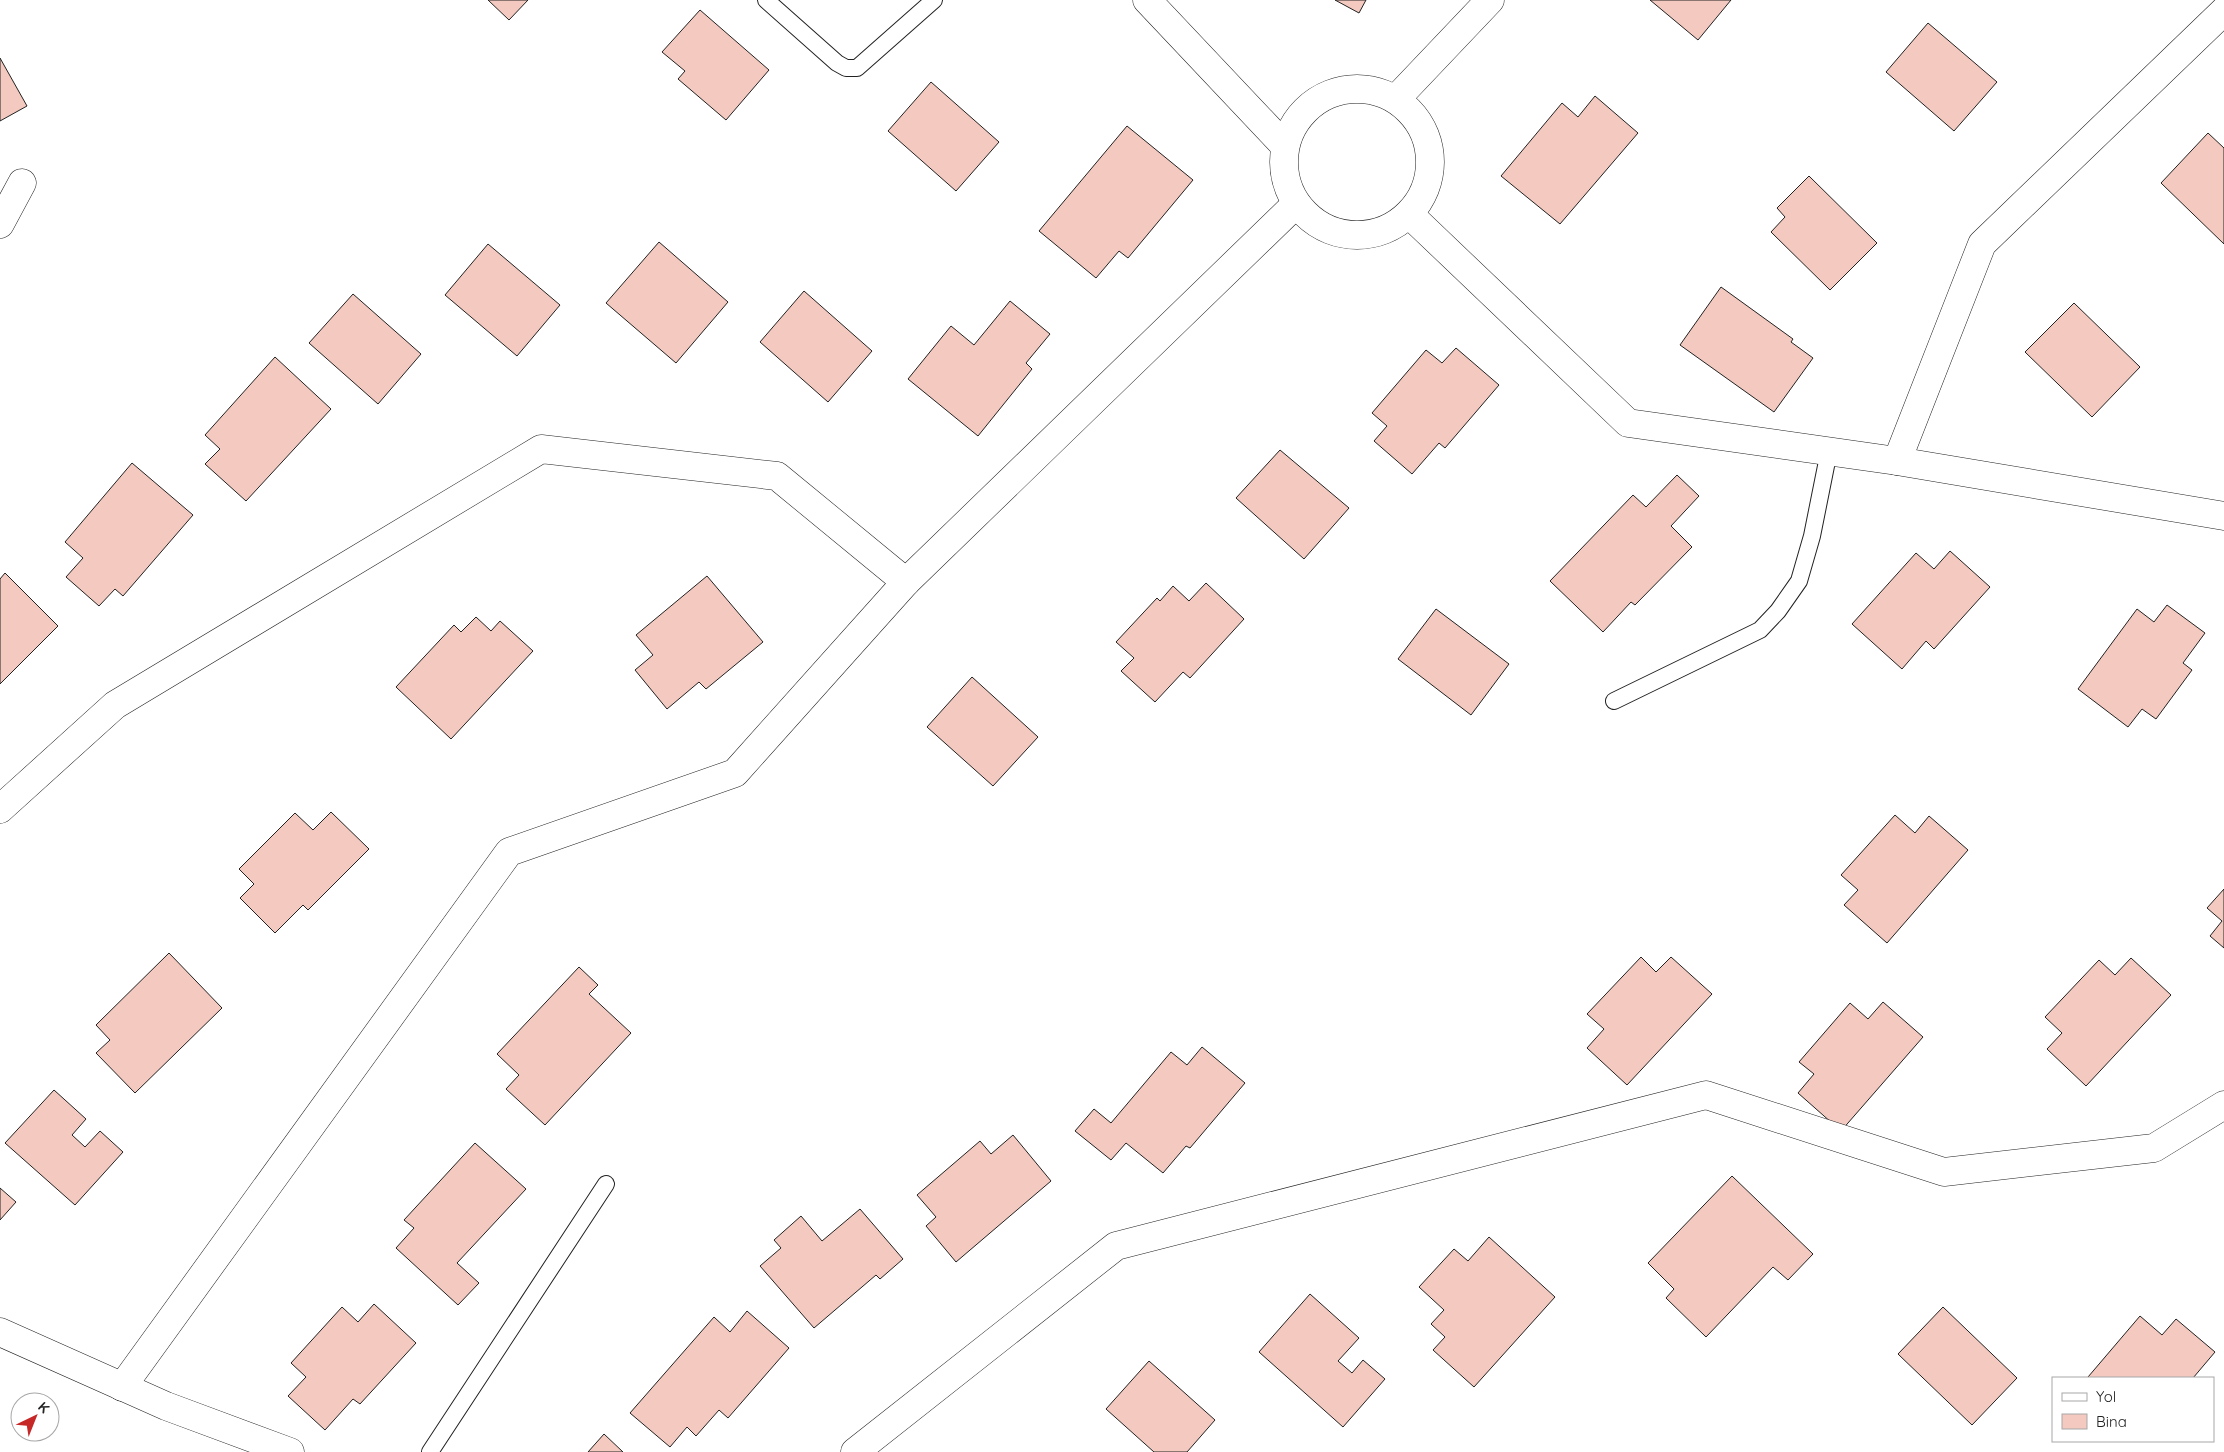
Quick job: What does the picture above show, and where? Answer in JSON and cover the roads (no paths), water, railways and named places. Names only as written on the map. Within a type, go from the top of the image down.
[{"type":"street","points":[[1147,0],[1284,145]]},
{"type":"street","points":[[1396,99],[1490,0]]},
{"type":"street","points":[[1896,461],[1982,244],[2224,11]]},
{"type":"street","points":[[1346,88],[1372,89],[1396,99],[1415,116],[1428,142],[1430,168],[1424,193],[1409,214],[1388,228],[1363,236],[1337,234],[1314,222],[1296,204],[1283,170],[1284,145],[1294,121],[1312,102],[1346,88]]},
{"type":"street","points":[[0,224],[22,183]]},
{"type":"street","points":[[122,1386],[509,852],[735,773],[906,582],[1296,204]]},
{"type":"street","points":[[1409,214],[1628,423],[1896,461],[2224,516]]},
{"type":"street","points":[[0,809],[115,705],[541,449],[777,476],[906,582]]},
{"type":"street","points":[[855,1452],[1116,1246],[1706,1094],[1944,1172],[2154,1148],[2224,1105]]},
{"type":"street","points":[[0,1332],[166,1406],[290,1452]]},
{"type":"lane","points":[[766,0],[838,64],[846,68],[857,68],[934,0]]},
{"type":"lane","points":[[1614,701],[1760,630],[1778,611],[1799,582],[1812,536],[1829,451]]},
{"type":"lane","points":[[430,1452],[606,1184]]}]
